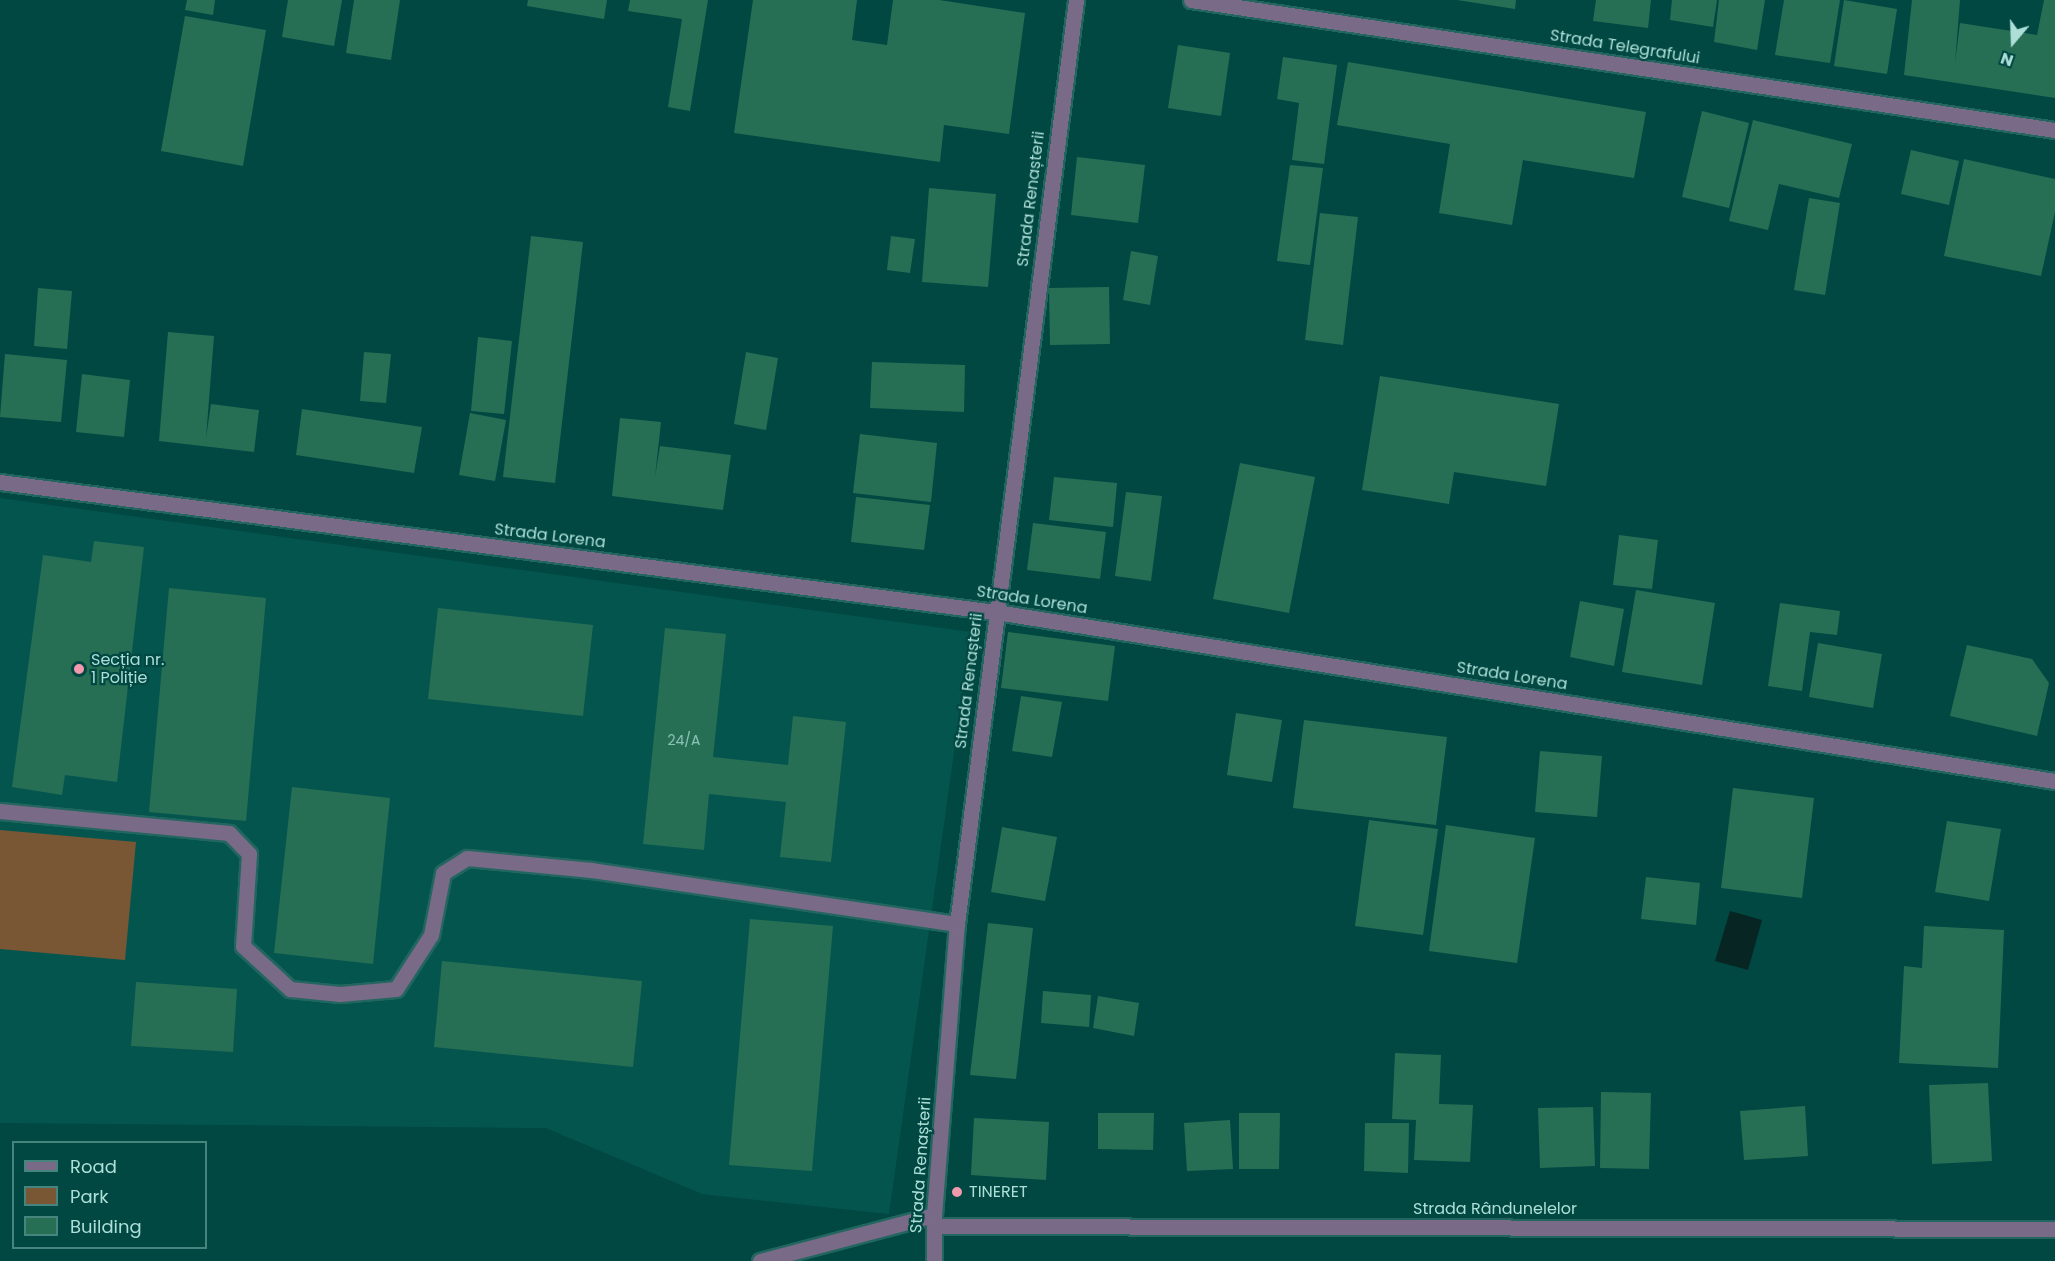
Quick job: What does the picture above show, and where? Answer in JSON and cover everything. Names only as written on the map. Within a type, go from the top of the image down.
[{"type":"street","name":"Strada Renașterii","points":[[934,1261],[957,924],[1076,0]]},
{"type":"street","name":"Strada Telegrafului","points":[[1191,0],[2055,130]]},
{"type":"street","name":"Strada Lorena","points":[[0,482],[996,612],[2055,781]]},
{"type":"street","points":[[0,811],[229,833],[249,854],[243,946],[290,989],[340,994],[396,989],[431,935],[443,873],[468,858],[591,870],[957,924]]},
{"type":"street","name":"Strada Rândunelelor","points":[[760,1261],[935,1221],[2055,1229]]},
{"type":"shaded area","points":[[0,498],[971,632],[889,1214],[702,1194],[546,1128],[0,1123]]},
{"type":"shaded area","points":[[1730,911],[1762,920],[1748,970],[1715,961]]},
{"type":"green space","points":[[0,830],[136,842],[125,960],[0,949]]},
{"type":"building","points":[[187,0],[215,0],[213,15],[185,10]]},
{"type":"building","points":[[288,0],[342,0],[334,46],[282,37]]},
{"type":"building","points":[[354,0],[400,0],[391,60],[346,53]]},
{"type":"building","points":[[528,0],[607,0],[604,19],[527,6]]},
{"type":"building","points":[[630,0],[708,0],[690,111],[668,107],[682,19],[628,11]]},
{"type":"building","points":[[753,0],[857,0],[852,40],[887,45],[893,0],[939,0],[1025,13],[1009,134],[944,125],[940,162],[734,133]]},
{"type":"building","points":[[1457,0],[1516,0],[1515,9]]},
{"type":"building","points":[[1596,0],[1651,0],[1648,28],[1593,21]]},
{"type":"building","points":[[1672,0],[1717,0],[1713,27],[1670,20]]},
{"type":"building","points":[[1719,0],[1765,0],[1757,50],[1714,42]]},
{"type":"building","points":[[1784,0],[1840,0],[1830,63],[1775,55]]},
{"type":"building","points":[[1844,0],[1897,9],[1887,74],[1834,66]]},
{"type":"building","points":[[1912,0],[1960,0],[1955,63],[1960,23],[2037,35],[2044,0],[2055,0],[2055,98],[1904,75]]},
{"type":"building","points":[[185,16],[266,30],[243,166],[161,151]]},
{"type":"building","points":[[1178,45],[1230,53],[1221,116],[1168,108]]},
{"type":"building","points":[[1283,57],[1337,65],[1324,164],[1292,160],[1299,103],[1277,99]]},
{"type":"building","points":[[1348,62],[1646,112],[1634,178],[1523,160],[1512,225],[1439,213],[1450,144],[1337,125]]},
{"type":"building","points":[[1702,111],[1749,123],[1729,208],[1682,197]]},
{"type":"building","points":[[1753,120],[1852,144],[1839,198],[1779,184],[1768,230],[1729,221]]},
{"type":"building","points":[[1911,150],[1959,161],[1949,205],[1901,194]]},
{"type":"building","points":[[1077,157],[1145,165],[1138,223],[1071,215]]},
{"type":"building","points":[[1964,159],[2055,179],[2055,212],[2041,276],[1944,256]]},
{"type":"building","points":[[1290,165],[1323,168],[1310,265],[1277,261]]},
{"type":"building","points":[[929,188],[996,194],[988,287],[922,282]]},
{"type":"building","points":[[1809,198],[1840,203],[1825,295],[1794,290]]},
{"type":"building","points":[[1320,213],[1358,217],[1343,345],[1305,340]]},
{"type":"building","points":[[531,236],[583,242],[555,483],[503,477]]},
{"type":"building","points":[[891,236],[915,239],[910,273],[887,270]]},
{"type":"building","points":[[1131,251],[1158,256],[1150,305],[1123,300]]},
{"type":"building","points":[[1109,287],[1110,344],[1050,345],[1049,288]]},
{"type":"building","points":[[38,288],[72,291],[67,349],[34,346]]},
{"type":"building","points":[[168,332],[214,336],[206,438],[211,404],[259,410],[254,452],[159,441]]},
{"type":"building","points":[[478,337],[512,341],[504,414],[471,411]]},
{"type":"building","points":[[364,352],[391,354],[386,403],[360,401]]},
{"type":"building","points":[[746,352],[778,358],[766,430],[734,424]]},
{"type":"building","points":[[5,354],[67,360],[61,422],[0,417]]},
{"type":"building","points":[[872,362],[965,365],[964,412],[870,408]]},
{"type":"building","points":[[82,374],[130,380],[124,437],[76,432]]},
{"type":"building","points":[[1380,376],[1559,404],[1546,486],[1454,472],[1449,504],[1362,490]]},
{"type":"building","points":[[302,409],[422,427],[414,473],[296,455]]},
{"type":"building","points":[[470,413],[506,420],[495,481],[459,475]]},
{"type":"building","points":[[620,418],[661,422],[655,477],[660,446],[731,455],[723,510],[612,496]]},
{"type":"building","points":[[860,434],[937,443],[931,502],[853,493]]},
{"type":"building","points":[[1240,463],[1315,477],[1289,613],[1213,599]]},
{"type":"building","points":[[1054,477],[1117,483],[1113,527],[1049,520]]},
{"type":"building","points":[[1126,492],[1162,496],[1151,581],[1115,576]]},
{"type":"building","points":[[856,497],[930,505],[924,550],[851,542]]},
{"type":"building","points":[[1033,523],[1106,532],[1100,579],[1027,570]]},
{"type":"building","points":[[1619,535],[1658,540],[1652,589],[1613,585]]},
{"type":"building","name":"Secția nr. 1 Poliție","points":[[94,541],[144,547],[117,782],[65,775],[62,795],[12,787],[43,555],[91,562]]},
{"type":"building","points":[[169,588],[266,598],[246,821],[149,812]]},
{"type":"building","points":[[1636,590],[1715,603],[1702,685],[1622,672]]},
{"type":"building","points":[[1580,601],[1624,609],[1614,666],[1570,657]]},
{"type":"building","points":[[1780,603],[1840,611],[1837,635],[1810,632],[1802,691],[1768,686]]},
{"type":"building","points":[[438,608],[593,625],[583,716],[428,699]]},
{"type":"building","points":[[665,628],[726,634],[713,757],[788,765],[793,716],[846,722],[831,862],[780,857],[786,802],[709,794],[704,850],[643,844]]},
{"type":"building","points":[[1008,632],[1115,646],[1108,701],[1001,688]]},
{"type":"building","points":[[1818,643],[1882,654],[1873,708],[1809,697]]},
{"type":"building","points":[[1967,645],[2032,659],[2049,683],[2037,736],[1950,716]]},
{"type":"building","points":[[1021,696],[1062,702],[1052,757],[1012,751]]},
{"type":"building","points":[[1236,713],[1282,720],[1272,782],[1227,775]]},
{"type":"building","points":[[1304,720],[1447,737],[1436,825],[1293,808]]},
{"type":"building","points":[[1540,751],[1602,756],[1597,817],[1535,812]]},
{"type":"building","points":[[292,787],[390,798],[373,964],[274,953]]},
{"type":"building","points":[[1733,788],[1814,798],[1802,898],[1721,888]]},
{"type":"building","points":[[1369,820],[1438,829],[1423,935],[1355,926]]},
{"type":"building","points":[[1947,821],[2001,829],[1989,901],[1935,892]]},
{"type":"building","points":[[1446,825],[1535,838],[1517,963],[1429,951]]},
{"type":"building","points":[[1002,827],[1057,837],[1045,901],[991,892]]},
{"type":"building","points":[[1646,877],[1700,883],[1696,925],[1641,919]]},
{"type":"building","points":[[750,919],[833,926],[812,1171],[729,1165]]},
{"type":"building","points":[[988,923],[1033,928],[1016,1079],[970,1075]]},
{"type":"building","points":[[1924,926],[2004,930],[1998,1068],[1899,1063],[1904,966],[1922,968]]},
{"type":"building","points":[[442,961],[642,981],[633,1067],[434,1047]]},
{"type":"building","points":[[136,982],[237,989],[233,1052],[131,1046]]},
{"type":"building","points":[[1043,991],[1091,995],[1089,1027],[1041,1023]]},
{"type":"building","points":[[1098,996],[1139,1003],[1134,1036],[1093,1028]]},
{"type":"building","points":[[1395,1053],[1441,1055],[1439,1104],[1473,1105],[1470,1162],[1414,1160],[1416,1120],[1392,1119]]},
{"type":"building","points":[[1988,1083],[1992,1161],[1932,1164],[1929,1085]]},
{"type":"building","points":[[1601,1092],[1651,1093],[1649,1169],[1600,1168]]},
{"type":"building","points":[[1805,1106],[1808,1156],[1744,1160],[1740,1111]]},
{"type":"building","points":[[1593,1107],[1595,1166],[1540,1168],[1538,1108]]},
{"type":"building","points":[[1098,1113],[1154,1113],[1153,1150],[1098,1149]]},
{"type":"building","points":[[1239,1113],[1280,1113],[1279,1169],[1239,1169]]},
{"type":"building","points":[[974,1118],[1049,1122],[1046,1180],[971,1175]]},
{"type":"building","points":[[1230,1120],[1233,1169],[1187,1171],[1184,1123]]},
{"type":"building","points":[[1365,1123],[1409,1123],[1408,1173],[1364,1171]]},
{"type":"place","name":"Secția nr. 1 Poliție","points":[[79,669]]},
{"type":"place","name":"TINERET","points":[[957,1192]]}]
